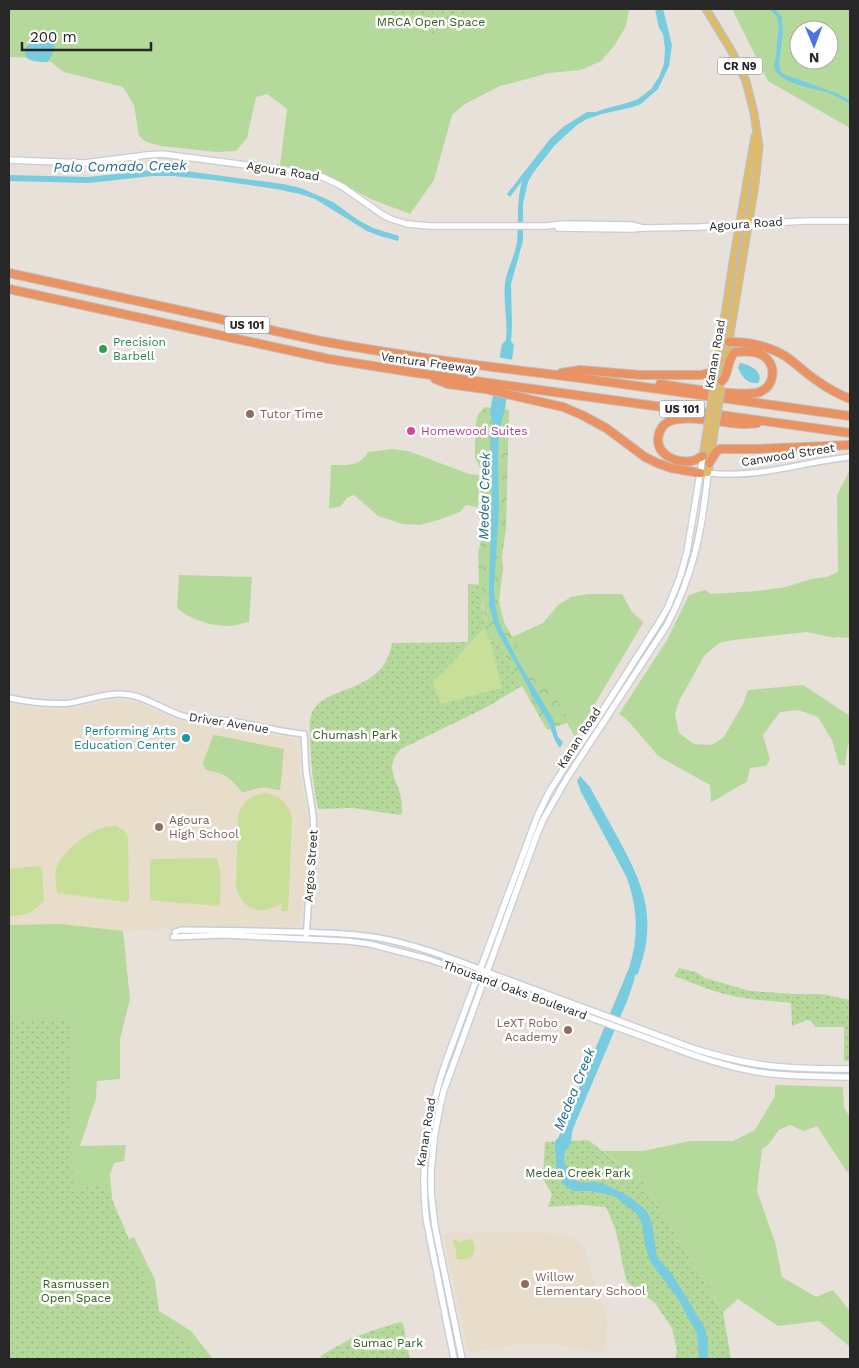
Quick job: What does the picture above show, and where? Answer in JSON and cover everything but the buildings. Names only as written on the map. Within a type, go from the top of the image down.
[{"type":"highway","name":"Ventura Freeway","points":[[9,273],[321,341],[416,357],[850,416]]},
{"type":"highway","name":"Ventura Freeway","points":[[9,289],[329,359],[485,386],[513,386],[850,433]]},
{"type":"highway","points":[[725,342],[755,345],[776,351],[786,356],[816,380],[850,399]]},
{"type":"highway","points":[[602,381],[634,381],[750,394],[758,393],[768,386],[771,381],[772,369],[766,357],[749,352],[735,352],[730,358],[726,377],[719,385]]},
{"type":"highway","points":[[550,374],[580,370],[640,375],[701,375],[712,372],[714,363],[718,360]]},
{"type":"highway","points":[[485,386],[573,411],[606,428],[657,464],[704,473]]},
{"type":"highway","points":[[703,456],[693,461],[674,459],[667,456],[660,450],[658,442],[663,425],[676,419],[743,424],[772,422]]},
{"type":"highway","points":[[709,464],[720,449],[850,445]]},
{"type":"main road","name":"Kanan Road","points":[[706,9],[731,50],[746,81],[754,113],[759,146],[748,224],[725,342],[718,360],[719,385]]},
{"type":"main road","name":"Kanan Road","points":[[454,1359],[423,1194],[423,1166],[434,1097],[528,836],[549,792],[660,621],[674,593],[687,552],[704,473],[709,464],[712,425],[740,225],[756,130]]},
{"type":"main road","name":"Agoura Road","points":[[9,160],[85,163],[162,154],[299,172],[323,177],[343,187],[391,219],[407,224],[431,226],[546,226],[552,228],[621,229],[684,228],[805,220],[850,222]]},
{"type":"main road","name":"Kanan Road","points":[[462,1359],[435,1227],[431,1192],[434,1139],[444,1090],[543,820],[567,778],[667,625],[678,604],[690,572],[702,522],[703,456],[712,425]]},
{"type":"main road","name":"Thousand Oaks Boulevard","points":[[480,969],[695,1049],[743,1062],[783,1067],[850,1069]]},
{"type":"main road","name":"Thousand Oaks Boulevard","points":[[478,976],[693,1055],[739,1068],[792,1076],[850,1077]]},
{"type":"street","name":"Canwood Street","points":[[704,473],[727,475],[758,474],[850,457]]},
{"type":"street","name":"Driver Avenue","points":[[9,698],[51,704],[128,694],[188,717],[228,721],[304,734]]},
{"type":"street","name":"Argos Street","points":[[304,734],[306,770],[314,835],[306,940]]},
{"type":"street","name":"Thousand Oaks Boulevard","points":[[478,976],[422,957],[370,944],[347,941],[174,934],[181,930],[228,930],[334,933],[379,938],[428,950],[480,969]]},
{"type":"shaded area","name":"Agoura High School","points":[[118,700],[138,703],[183,722],[296,739],[298,741],[300,776],[308,817],[309,837],[301,923],[295,925],[295,931],[180,928],[84,933],[9,946],[9,704],[58,710]]},
{"type":"shaded area","name":"Willow Elementary School","points":[[540,1232],[572,1237],[584,1248],[607,1321],[607,1340],[604,1351],[596,1353],[552,1344],[512,1345],[468,1351],[443,1233]]},
{"type":"green space","points":[[9,9],[629,9],[626,26],[615,45],[601,61],[581,70],[549,73],[500,86],[465,104],[452,115],[434,180],[410,214],[371,199],[328,176],[280,166],[287,109],[267,94],[256,97],[247,138],[236,151],[217,152],[161,146],[146,142],[139,136],[134,105],[123,87],[64,72],[51,62],[39,58],[9,57]]},
{"type":"green space","name":"MRCA Open Space","points":[[377,9],[477,9],[432,37]]},
{"type":"green space","points":[[732,9],[850,9],[850,128],[768,81]]},
{"type":"green space","points":[[485,407],[509,410],[506,529],[499,601],[504,622],[532,671],[538,671],[567,716],[567,723],[547,730],[490,630],[482,603],[482,585],[479,585],[478,553],[485,525],[480,498],[482,478],[480,467],[475,458],[475,426],[478,414]]},
{"type":"green space","points":[[392,449],[408,451],[469,474],[479,475],[478,507],[466,505],[460,512],[420,525],[403,524],[378,516],[354,495],[347,498],[341,506],[329,509],[331,465],[357,463],[368,452]]},
{"type":"green space","points":[[850,470],[850,638],[835,638],[807,632],[719,643],[704,656],[679,701],[675,714],[679,733],[694,744],[712,745],[724,737],[744,702],[748,690],[803,685],[850,716],[850,739],[845,766],[839,764],[832,740],[818,717],[798,710],[780,712],[763,735],[770,760],[766,766],[750,768],[747,782],[711,802],[710,785],[658,756],[625,718],[619,714],[667,640],[689,595],[705,590],[711,594],[786,587],[811,579],[827,577],[838,572],[837,495]]},
{"type":"green space","points":[[179,575],[252,577],[249,622],[231,626],[215,625],[195,619],[177,608]]},
{"type":"green space","name":"Chumash Park","points":[[468,584],[482,585],[484,616],[522,686],[485,708],[401,749],[396,755],[392,766],[393,776],[401,798],[402,813],[400,815],[353,808],[319,809],[312,774],[310,730],[311,716],[317,706],[326,698],[365,681],[377,673],[386,660],[392,643],[468,642]]},
{"type":"green space","points":[[588,594],[622,594],[632,612],[643,623],[575,737],[567,723],[567,716],[532,671],[512,637],[543,623],[558,605],[571,597]]},
{"type":"green space","points":[[484,628],[493,650],[502,688],[441,704],[432,682]]},
{"type":"green space","points":[[215,735],[284,749],[280,790],[256,788],[242,792],[224,775],[205,769],[203,763]]},
{"type":"green space","points":[[267,793],[284,802],[292,818],[288,911],[281,911],[282,903],[267,910],[249,907],[236,888],[238,817],[242,806],[248,799]]},
{"type":"green space","points":[[117,826],[128,837],[129,899],[127,902],[57,893],[56,869],[69,849],[98,829]]},
{"type":"green space","points":[[217,858],[221,876],[220,904],[217,906],[150,900],[150,861],[153,859]]},
{"type":"green space","points":[[35,866],[42,868],[44,901],[30,913],[9,917],[9,869]]},
{"type":"green space","name":"Rasmussen Open Space","points":[[61,924],[123,931],[130,999],[120,1039],[120,1079],[97,1081],[96,1098],[80,1146],[126,1145],[124,1161],[114,1163],[110,1175],[115,1231],[122,1242],[134,1237],[155,1280],[159,1311],[191,1331],[213,1359],[9,1359],[9,925]]},
{"type":"green space","points":[[679,968],[696,972],[705,978],[750,991],[822,994],[850,1000],[850,1061],[844,1061],[844,1027],[815,1027],[812,1022],[807,1020],[792,1026],[791,1003],[733,996],[718,992],[674,976]]},
{"type":"green space","name":"Rasmussen Open Space","points":[[69,1018],[73,1189],[106,1185],[162,1317],[209,1359],[9,1359],[9,1019]]},
{"type":"green space","points":[[775,1085],[843,1087],[844,1108],[850,1117],[850,1171],[847,1172],[817,1126],[804,1131],[790,1125],[779,1130],[768,1145],[762,1149],[757,1191],[775,1242],[782,1277],[816,1297],[833,1290],[850,1311],[850,1347],[819,1321],[778,1326],[738,1299],[723,1312],[643,1182],[603,1151],[643,1151],[690,1141],[733,1141],[755,1130],[775,1096]]},
{"type":"green space","name":"Medea Creek Park","points":[[588,1140],[643,1182],[723,1312],[731,1359],[675,1359],[677,1351],[672,1328],[655,1303],[627,1282],[615,1228],[606,1207],[580,1205],[548,1207],[552,1194],[543,1179],[545,1142]]},
{"type":"green space","points":[[472,1239],[474,1252],[472,1255],[467,1259],[457,1259],[455,1245],[452,1243],[454,1240],[459,1242]]},
{"type":"green space","name":"Sumac Park","points":[[400,1322],[403,1324],[410,1359],[323,1359],[320,1356],[352,1338]]},
{"type":"water","points":[[655,9],[663,9],[672,45],[669,66],[658,89],[641,104],[602,114],[578,124],[555,145],[533,173],[528,182],[523,204],[523,241],[511,284],[511,341],[514,345],[505,409],[499,430],[499,508],[494,589],[495,603],[499,623],[517,659],[553,719],[558,737],[563,742],[560,748],[548,722],[499,635],[489,605],[492,478],[490,438],[492,420],[490,412],[502,344],[506,340],[505,283],[517,242],[518,204],[522,181],[510,197],[507,194],[550,139],[563,127],[587,112],[596,112],[627,103],[638,99],[651,89],[659,77],[664,64],[665,49],[663,34],[659,28]]},
{"type":"water","points":[[767,9],[775,9],[782,17],[783,34],[779,63],[781,73],[838,94],[850,100],[850,104],[829,93],[789,81],[777,72],[774,66],[777,50],[778,22],[775,15]]},
{"type":"water","points":[[37,40],[54,43],[53,53],[48,62],[35,61],[26,56],[25,51],[30,43]]},
{"type":"water","points":[[153,170],[186,171],[301,188],[333,202],[373,228],[399,236],[398,241],[367,231],[315,199],[276,189],[173,176],[153,176],[89,183],[9,181],[9,175],[88,177]]},
{"type":"water","points":[[740,363],[748,365],[758,372],[760,379],[758,383],[748,381],[744,377],[738,368]]},
{"type":"water","points":[[580,776],[590,787],[624,849],[640,883],[646,907],[647,938],[638,974],[635,975],[627,1001],[575,1124],[571,1143],[565,1151],[564,1160],[572,1179],[582,1183],[595,1182],[605,1184],[630,1197],[647,1211],[652,1223],[657,1257],[672,1274],[705,1328],[708,1341],[708,1359],[699,1359],[697,1334],[677,1297],[651,1263],[645,1246],[642,1223],[636,1213],[614,1196],[590,1191],[573,1191],[563,1184],[556,1167],[555,1141],[560,1134],[629,968],[636,933],[633,899],[626,876],[581,792],[577,781]]},
{"type":"pier","points":[[497,357],[514,360],[509,397],[490,393]]},
{"type":"place","name":"Precision Barbell","points":[[103,349]]},
{"type":"place","name":"Tutor Time","points":[[250,414]]},
{"type":"place","name":"Homewood Suites","points":[[411,431]]},
{"type":"place","name":"Performing Arts Education Center","points":[[186,738]]},
{"type":"place","name":"Agoura High School","points":[[159,827]]},
{"type":"place","name":"LeXT Robo Academy","points":[[568,1030]]},
{"type":"place","name":"Willow Elementary School","points":[[525,1284]]},
{"type":"water label","name":"Palo Comado Creek","points":[[120,166]]},
{"type":"water label","name":"Medea Creek","points":[[484,496]]},
{"type":"water label","name":"Medea Creek","points":[[574,1089]]}]
